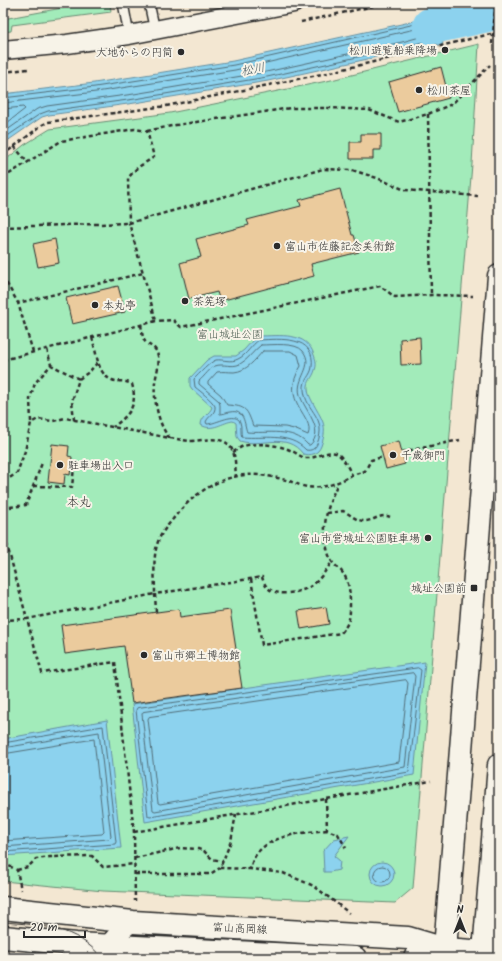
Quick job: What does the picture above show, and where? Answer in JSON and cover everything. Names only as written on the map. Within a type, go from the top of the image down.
[{"type":"main road","points":[[444,954],[499,276]]},
{"type":"main road","points":[[414,958],[444,954],[489,954],[499,765]]},
{"type":"main road","name":"富山高岡線","points":[[3,908],[134,912],[408,938],[444,954]]},
{"type":"main road","points":[[3,937],[76,944],[101,954],[140,952],[355,958]]},
{"type":"street","points":[[3,50],[67,44],[154,31],[294,3]]},
{"type":"street","points":[[101,954],[134,912]]},
{"type":"lane","points":[[123,3],[129,35]]},
{"type":"lane","points":[[149,3],[154,31]]},
{"type":"path","points":[[492,44],[496,3]]},
{"type":"path","points":[[3,155],[48,122],[166,106],[327,73],[499,32]]},
{"type":"path","points":[[3,178],[61,141],[135,129],[147,131],[176,125],[291,108],[369,110],[399,122],[428,114],[452,104],[490,65]]},
{"type":"path","points":[[428,114],[431,295]]},
{"type":"path","points":[[147,131],[154,157],[137,168],[128,178],[129,223],[156,321]]},
{"type":"path","points":[[14,146],[27,162]]},
{"type":"path","points":[[3,227],[129,223],[322,169],[352,170],[377,178],[405,190],[478,196]]},
{"type":"path","points":[[18,303],[143,273]]},
{"type":"path","points":[[3,277],[18,303],[33,352]]},
{"type":"path","points":[[3,360],[156,321],[173,320],[181,327],[380,286],[395,297],[431,295],[473,296]]},
{"type":"path","points":[[141,325],[144,340],[156,350],[158,362],[154,385],[157,404],[163,430],[170,438]]},
{"type":"path","points":[[92,337],[102,373],[112,380],[124,380],[132,384],[134,391],[133,404],[127,416],[112,427]]},
{"type":"path","points":[[47,349],[51,365],[79,379]]},
{"type":"path","points":[[74,420],[72,401],[79,379],[89,372],[98,362]]},
{"type":"path","points":[[3,479],[12,477],[17,473],[25,452],[31,422],[30,399],[35,383],[51,365]]},
{"type":"path","points":[[31,422],[38,419],[53,421],[66,418],[187,441],[221,440],[234,452],[236,477]]},
{"type":"path","points":[[402,452],[460,440]]},
{"type":"path","points":[[234,452],[243,446],[250,445],[276,445],[305,458],[311,458],[333,452],[340,456],[352,475]]},
{"type":"path","points":[[156,612],[155,556],[159,540],[182,507],[199,492],[217,483],[236,477],[258,475],[288,480],[305,486],[318,488],[365,471],[371,460],[383,457]]},
{"type":"path","points":[[3,508],[26,505],[42,463]]},
{"type":"path","points":[[34,486],[72,487],[74,467]]},
{"type":"path","points":[[251,579],[262,645],[342,632],[348,625],[350,619],[350,594],[348,583],[342,571],[332,562],[326,544],[324,529],[330,500],[338,482]]},
{"type":"path","points":[[327,513],[343,511],[362,521],[372,520],[379,516],[390,518]]},
{"type":"path","points":[[3,530],[42,673],[115,662],[134,832],[134,912]]},
{"type":"path","points":[[3,620],[27,619],[155,594],[262,577],[266,586],[271,590],[278,592],[300,591],[311,586],[332,562]]},
{"type":"path","points":[[134,832],[431,780]]},
{"type":"path","points":[[326,799],[327,830]]},
{"type":"path","points":[[220,868],[231,841],[236,814]]},
{"type":"path","points":[[250,869],[254,857],[266,845],[279,837],[327,830],[338,834],[346,848]]},
{"type":"path","points":[[134,858],[180,848],[198,849],[204,851],[212,859],[223,861]]},
{"type":"path","points":[[3,863],[17,870],[28,867],[36,859],[50,857],[92,856],[103,867],[134,864]]},
{"type":"path","points":[[134,874],[210,874],[220,868],[250,869],[283,874],[314,886],[349,913]]},
{"type":"path","points":[[17,870],[20,890]]},
{"type":"green space","points":[[89,3],[110,3],[111,12],[12,25],[11,31],[3,32],[3,19]]},
{"type":"green space","name":"富山城址公園","points":[[479,44],[472,164],[413,888],[395,903],[103,891],[3,881],[3,162],[24,145],[50,129],[170,113],[327,81]]},
{"type":"water","name":"松川","points":[[475,3],[482,3],[480,25],[440,36],[443,43],[441,46],[429,41],[425,45],[404,51],[268,81],[135,103],[49,115],[42,117],[3,144],[3,94],[94,83],[233,61],[424,19]]},
{"type":"water","points":[[259,336],[291,336],[299,338],[310,347],[315,357],[316,368],[308,384],[308,390],[323,422],[324,432],[320,449],[314,454],[303,454],[289,443],[248,443],[240,441],[237,437],[236,423],[233,421],[213,427],[205,427],[201,425],[202,419],[212,407],[192,389],[190,386],[190,378],[207,360],[214,356],[236,356]]},
{"type":"water","points":[[425,662],[414,775],[145,822],[132,704]]},
{"type":"water","points":[[107,720],[121,848],[3,856],[3,739]]},
{"type":"water","points":[[349,836],[334,856],[340,861],[339,870],[324,872],[323,851],[334,839]]},
{"type":"water","points":[[382,862],[391,865],[394,874],[391,883],[382,886],[373,883],[370,874],[373,865]]},
{"type":"building","name":"松川茶屋","points":[[441,67],[449,98],[398,112],[389,82]]},
{"type":"building","points":[[361,134],[381,134],[381,150],[373,150],[373,159],[350,159],[350,142],[361,142]]},
{"type":"building","name":"富山市佐藤記念美術館","points":[[340,189],[352,235],[354,235],[359,252],[311,264],[314,276],[220,301],[217,292],[189,299],[180,263],[201,257],[196,239],[249,225],[247,220],[301,206],[299,200]]},
{"type":"building","points":[[55,239],[59,263],[38,267],[33,244]]},
{"type":"building","name":"本丸亭","points":[[118,286],[125,312],[72,324],[66,298]]},
{"type":"building","points":[[420,337],[421,364],[401,365],[400,339]]},
{"type":"building","name":"千歳御門","points":[[399,441],[405,464],[386,469],[380,446]]},
{"type":"building","name":"駐車場出入口","points":[[52,444],[69,446],[68,456],[72,457],[70,475],[65,474],[64,484],[48,482]]},
{"type":"building","points":[[326,607],[329,624],[301,629],[298,611]]},
{"type":"building","name":"富山市郷土博物館","points":[[179,609],[180,617],[230,610],[242,688],[132,703],[124,646],[65,654],[61,625]]},
{"type":"waterway","name":"松川","points":[[431,26],[499,11]]},
{"type":"tram line","points":[[3,922],[44,926],[69,933],[92,947],[102,958]]},
{"type":"place","name":"松川遊覧船乗降場","points":[[445,50]]},
{"type":"place","name":"大地からの円筒","points":[[181,52]]},
{"type":"place","name":"松川茶屋","points":[[419,90]]},
{"type":"place","name":"富山市佐藤記念美術館","points":[[277,246]]},
{"type":"place","name":"茶筅塚","points":[[185,301]]},
{"type":"place","name":"本丸亭","points":[[95,305]]},
{"type":"place","name":"千歳御門","points":[[393,455]]},
{"type":"place","name":"駐車場出入口","points":[[60,465]]},
{"type":"place","name":"富山市営城址公園駐車場","points":[[428,538]]},
{"type":"place","name":"城址公園前","points":[[474,588]]},
{"type":"place","name":"富山市郷土博物館","points":[[144,655]]},
{"type":"district","name":"本丸","points":[[79,502]]}]
